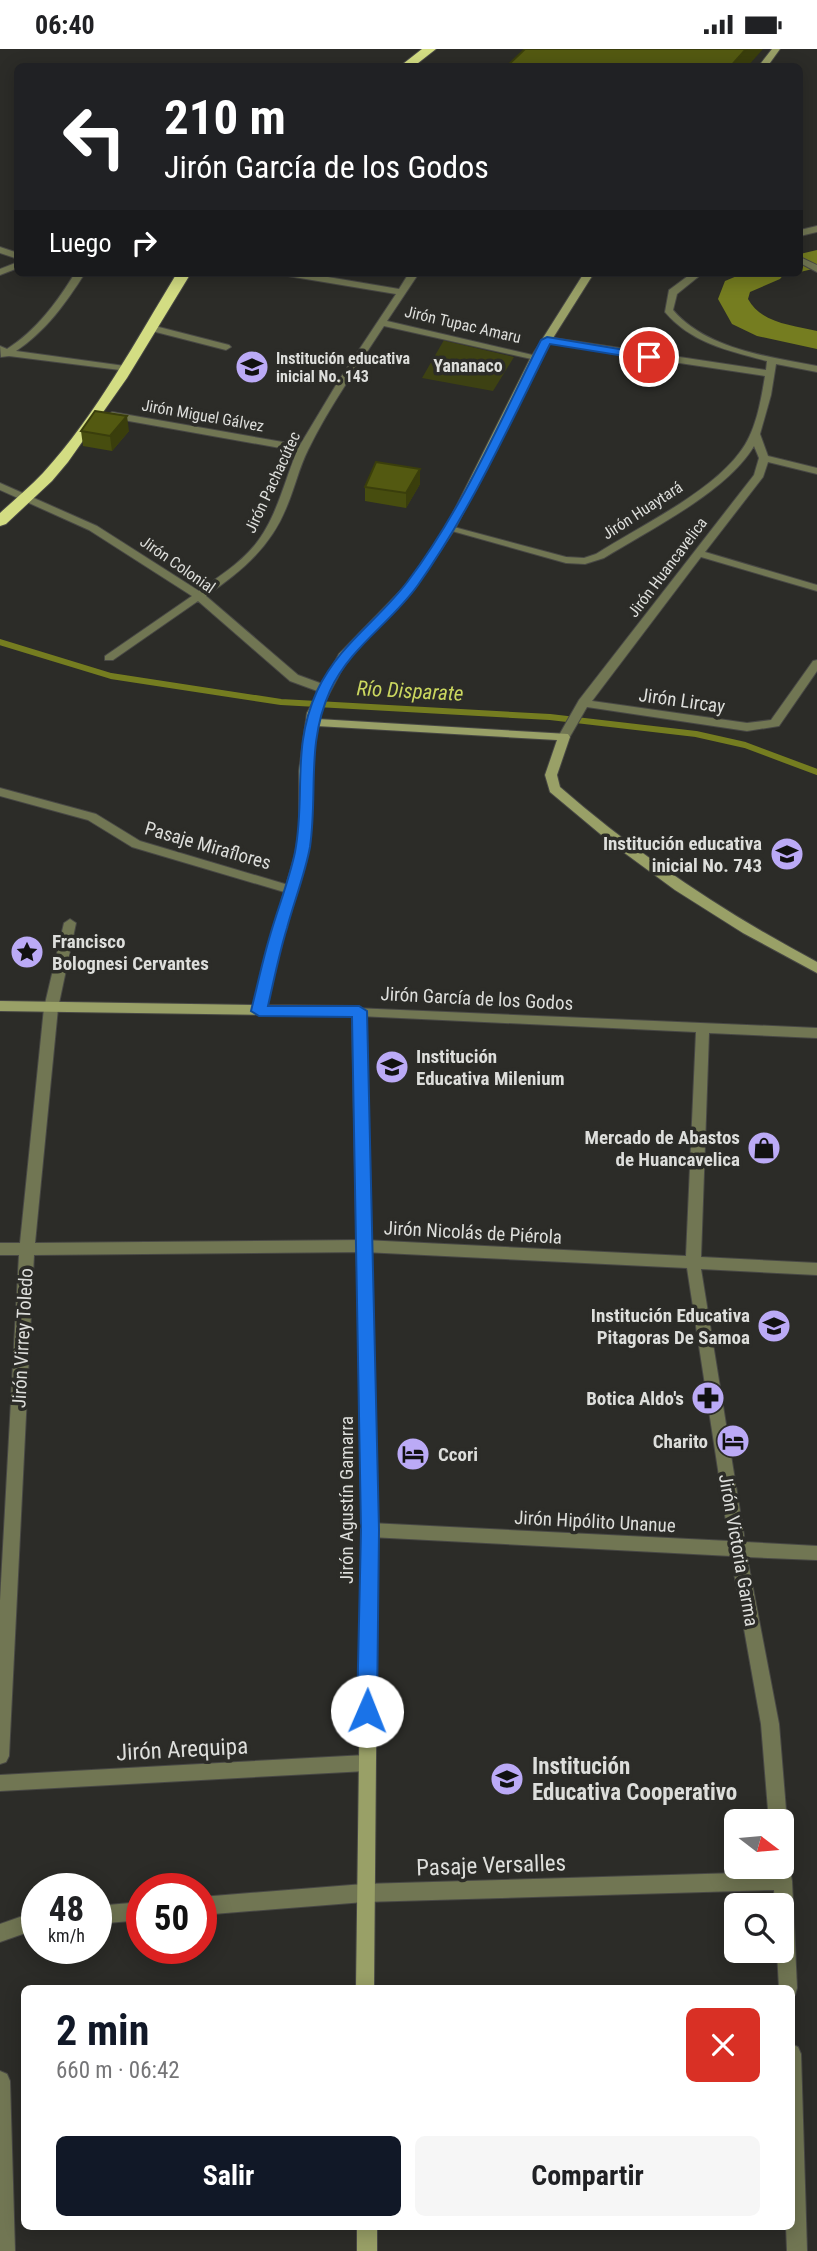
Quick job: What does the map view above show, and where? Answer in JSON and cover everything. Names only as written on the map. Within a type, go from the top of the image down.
[{"type":"highway","points":[[411,63],[430,49]]},
{"type":"highway","points":[[0,521],[47,478],[125,369],[182,277]]},
{"type":"main road","points":[[765,63],[776,49]]},
{"type":"main road","points":[[259,1011],[305,830],[305,771],[312,717],[323,692],[343,656],[411,586],[450,529],[536,357],[586,277]]},
{"type":"main road","points":[[312,717],[564,737],[551,775],[554,789],[650,865],[761,938],[817,968]]},
{"type":"main road","name":"Jirón García de los Godos","points":[[0,1006],[359,1011]]},
{"type":"main road","name":"Jirón Agustín Gamarra","points":[[359,1011],[370,1530],[365,1985]]},
{"type":"main road","points":[[367,2230],[367,2251]]},
{"type":"street","points":[[2,353],[27,341],[61,303],[77,277]]},
{"type":"street","points":[[312,277],[402,292]]},
{"type":"street","name":"Jirón Pachacútec","points":[[109,658],[233,572],[260,547],[282,506],[303,449],[344,380],[411,277]]},
{"type":"street","points":[[692,277],[680,285],[667,302],[667,311],[672,319],[698,335],[772,361],[817,369]]},
{"type":"street","name":"Jirón Tupac Amaru","points":[[383,323],[536,357]]},
{"type":"street","points":[[151,328],[226,347]]},
{"type":"street","points":[[547,340],[771,374]]},
{"type":"street","points":[[2,353],[125,369]]},
{"type":"street","name":"Jirón Huaytará","points":[[450,529],[566,560],[585,561],[600,556],[691,498],[733,466],[755,435],[772,361]]},
{"type":"street","name":"Jirón Miguel Gálvez","points":[[96,412],[303,449]]},
{"type":"street","points":[[755,435],[764,458],[817,471]]},
{"type":"street","name":"Jirón Huancavelica","points":[[564,737],[577,713],[758,475],[764,458]]},
{"type":"street","name":"Jirón Colonial","points":[[0,486],[93,528],[151,563],[198,595],[294,678],[323,692]]},
{"type":"street","points":[[698,553],[817,588]]},
{"type":"street","name":"Jirón Lircay","points":[[577,713],[747,727],[775,723],[817,663]]},
{"type":"street","name":"Pasaje Miraflores","points":[[0,792],[92,817],[136,845],[291,890]]},
{"type":"street","name":"Jirón Virrey Toledo","points":[[0,1756],[5,1575],[27,1248],[51,1008],[70,923]]},
{"type":"street","name":"Jirón García de los Godos","points":[[359,1011],[817,1033]]},
{"type":"street","name":"Jirón Victoria Garma","points":[[703,1028],[693,1262],[738,1550],[770,1724],[777,1809]]},
{"type":"street","name":"Jirón Nicolás de Piérola","points":[[0,1249],[364,1246],[817,1269]]},
{"type":"street","name":"Jirón Hipólito Unanue","points":[[370,1530],[817,1553]]},
{"type":"street","name":"Jirón Arequipa","points":[[0,1783],[366,1763]]},
{"type":"street","name":"Pasaje Versalles","points":[[217,1905],[364,1893],[724,1877]]},
{"type":"street","points":[[783,1879],[788,1985]]},
{"type":"street","points":[[0,1933],[21,1926]]},
{"type":"street","points":[[0,2081],[5,2251]]},
{"type":"street","points":[[795,2185],[797,2251]]},
{"type":"green space","points":[[444,340],[514,357],[493,391],[422,378]]},
{"type":"building","points":[[525,49],[746,49],[734,63],[510,63]]},
{"type":"building","points":[[95,411],[127,416],[110,436],[81,431]]},
{"type":"building","points":[[376,462],[420,469],[406,493],[365,487]]},
{"type":"waterway","points":[[803,262],[817,259]]},
{"type":"waterway","points":[[760,277],[736,287],[733,299],[743,318],[768,329],[817,340]]},
{"type":"waterway","name":"Río Disparate","points":[[0,642],[111,676],[281,702],[550,717],[696,734],[745,745],[817,772]]},
{"type":"place","name":"Institución educativa inicial No. 143","points":[[252,367]]},
{"type":"place","name":"Institución educativa inicial No. 743","points":[[787,854]]},
{"type":"place","name":"Francisco Bolognesi Cervantes","points":[[27,952]]},
{"type":"place","name":"Institución Educativa Milenium","points":[[392,1067]]},
{"type":"place","name":"Mercado de Abastos de Huancavelica","points":[[764,1148]]},
{"type":"place","name":"Institución Educativa Pitagoras De Samoa","points":[[774,1326]]},
{"type":"place","name":"Botica Aldo's","points":[[708,1398]]},
{"type":"place","name":"Charito","points":[[733,1441]]},
{"type":"place","name":"Ccori","points":[[413,1454]]},
{"type":"place","name":"Institución Educativa Cooperativo","points":[[507,1779]]},
{"type":"district","name":"Yananaco","points":[[468,366]]},
{"type":"route","points":[[367,1711],[370,1530],[359,1011],[259,1011],[301,855],[305,830],[305,771],[311,722],[324,689],[343,656],[359,636],[411,586],[450,529],[547,340],[649,357]]}]
